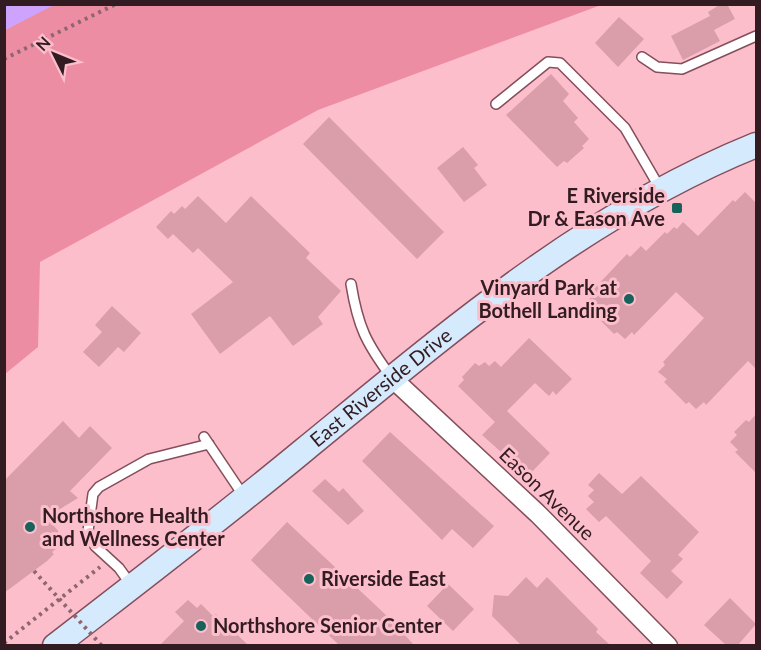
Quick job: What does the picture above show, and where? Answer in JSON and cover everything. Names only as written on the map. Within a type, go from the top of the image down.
[{"type":"main road","name":"East Riverside Drive","points":[[55,645],[245,498],[466,318],[577,238],[661,190],[756,145]]},
{"type":"street","name":"Eason Avenue","points":[[392,378],[538,514],[668,645]]},
{"type":"lane","points":[[642,57],[657,67],[682,69],[756,36]]},
{"type":"lane","points":[[496,104],[548,62],[560,63],[625,128],[661,190]]},
{"type":"lane","points":[[351,284],[357,320],[373,353],[392,378]]},
{"type":"lane","points":[[132,586],[110,559],[95,546],[88,531],[93,494],[99,486],[149,459],[206,440],[245,498]]},
{"type":"path","points":[[4,59],[116,4]]},
{"type":"path","points":[[4,643],[110,559]]},
{"type":"path","points":[[34,571],[102,645]]},
{"type":"shaded area","points":[[5,4],[54,4],[54,5],[5,30]]},
{"type":"shaded area","points":[[54,4],[601,5],[318,110],[40,262],[38,347],[5,374],[5,30]]},
{"type":"building","points":[[721,4],[727,4],[735,19],[714,30],[720,41],[683,60],[671,36],[710,16],[708,12]]},
{"type":"building","points":[[619,17],[644,39],[618,67],[595,43]]},
{"type":"building","points":[[551,74],[569,94],[563,101],[578,118],[574,122],[589,139],[582,146],[584,148],[567,163],[564,161],[557,167],[506,115]]},
{"type":"building","points":[[329,117],[444,232],[417,259],[303,144]]},
{"type":"building","points":[[463,147],[478,165],[474,168],[487,185],[464,202],[437,168]]},
{"type":"building","name":"Vinyard Park at Bothell Landing","points":[[745,192],[756,203],[756,369],[748,361],[706,405],[704,402],[696,409],[689,402],[686,404],[664,382],[667,379],[658,372],[665,365],[663,362],[704,318],[676,292],[634,335],[632,332],[625,339],[617,332],[614,334],[592,312],[594,309],[587,302],[593,295],[591,292],[627,254],[630,257],[641,246],[646,251],[665,232],[667,234],[674,227],[677,229],[683,222],[698,236],[733,200],[735,202]]},
{"type":"building","points":[[198,196],[226,223],[251,196],[310,253],[306,258],[341,291],[318,317],[323,324],[293,346],[270,316],[220,354],[191,314],[233,282],[198,248],[193,253],[173,234],[168,239],[156,227],[171,211],[174,214],[182,206],[185,209]]},
{"type":"building","points":[[112,306],[141,333],[124,352],[118,347],[99,367],[83,352],[102,332],[95,325]]},
{"type":"building","points":[[529,338],[572,379],[556,395],[553,391],[549,396],[535,383],[507,411],[550,453],[528,476],[482,435],[495,422],[458,386],[464,380],[462,377],[475,363],[479,366],[485,362],[489,366],[495,361],[501,367]]},
{"type":"building","points":[[756,414],[756,473],[735,452],[738,450],[730,442],[737,435],[734,432]]},
{"type":"building","points":[[63,421],[79,438],[90,426],[112,448],[70,491],[78,498],[47,517],[66,541],[52,552],[54,554],[47,561],[4,593],[4,481]]},
{"type":"building","points":[[390,432],[494,526],[473,548],[452,529],[442,540],[362,461]]},
{"type":"building","points":[[599,473],[622,494],[641,476],[699,532],[678,555],[683,559],[671,571],[683,582],[667,599],[640,573],[651,561],[606,516],[599,522],[586,509],[594,502],[588,496],[594,490],[588,485]]},
{"type":"building","points":[[325,479],[339,492],[343,488],[364,511],[348,525],[312,491]]},
{"type":"building","name":"Riverside East","points":[[287,522],[387,616],[414,645],[339,645],[263,572],[251,560]]},
{"type":"building","points":[[526,577],[537,588],[547,577],[598,629],[596,632],[610,645],[521,645],[492,616],[494,595],[508,596]]},
{"type":"building","points":[[448,584],[474,609],[453,631],[427,606]]},
{"type":"building","points":[[730,598],[756,624],[738,645],[726,645],[704,625]]},
{"type":"building","name":"Northshore Senior Center","points":[[188,600],[197,608],[201,604],[213,616],[216,614],[248,645],[160,645],[184,621],[175,612]]},
{"type":"place","name":"E Riverside Dr & Eason Ave","points":[[677,208]]},
{"type":"place","name":"Vinyard Park at Bothell Landing","points":[[629,299]]},
{"type":"place","name":"Northshore Health and Wellness Center","points":[[30,527]]},
{"type":"place","name":"Riverside East","points":[[309,579]]},
{"type":"place","name":"Northshore Senior Center","points":[[201,626]]}]
